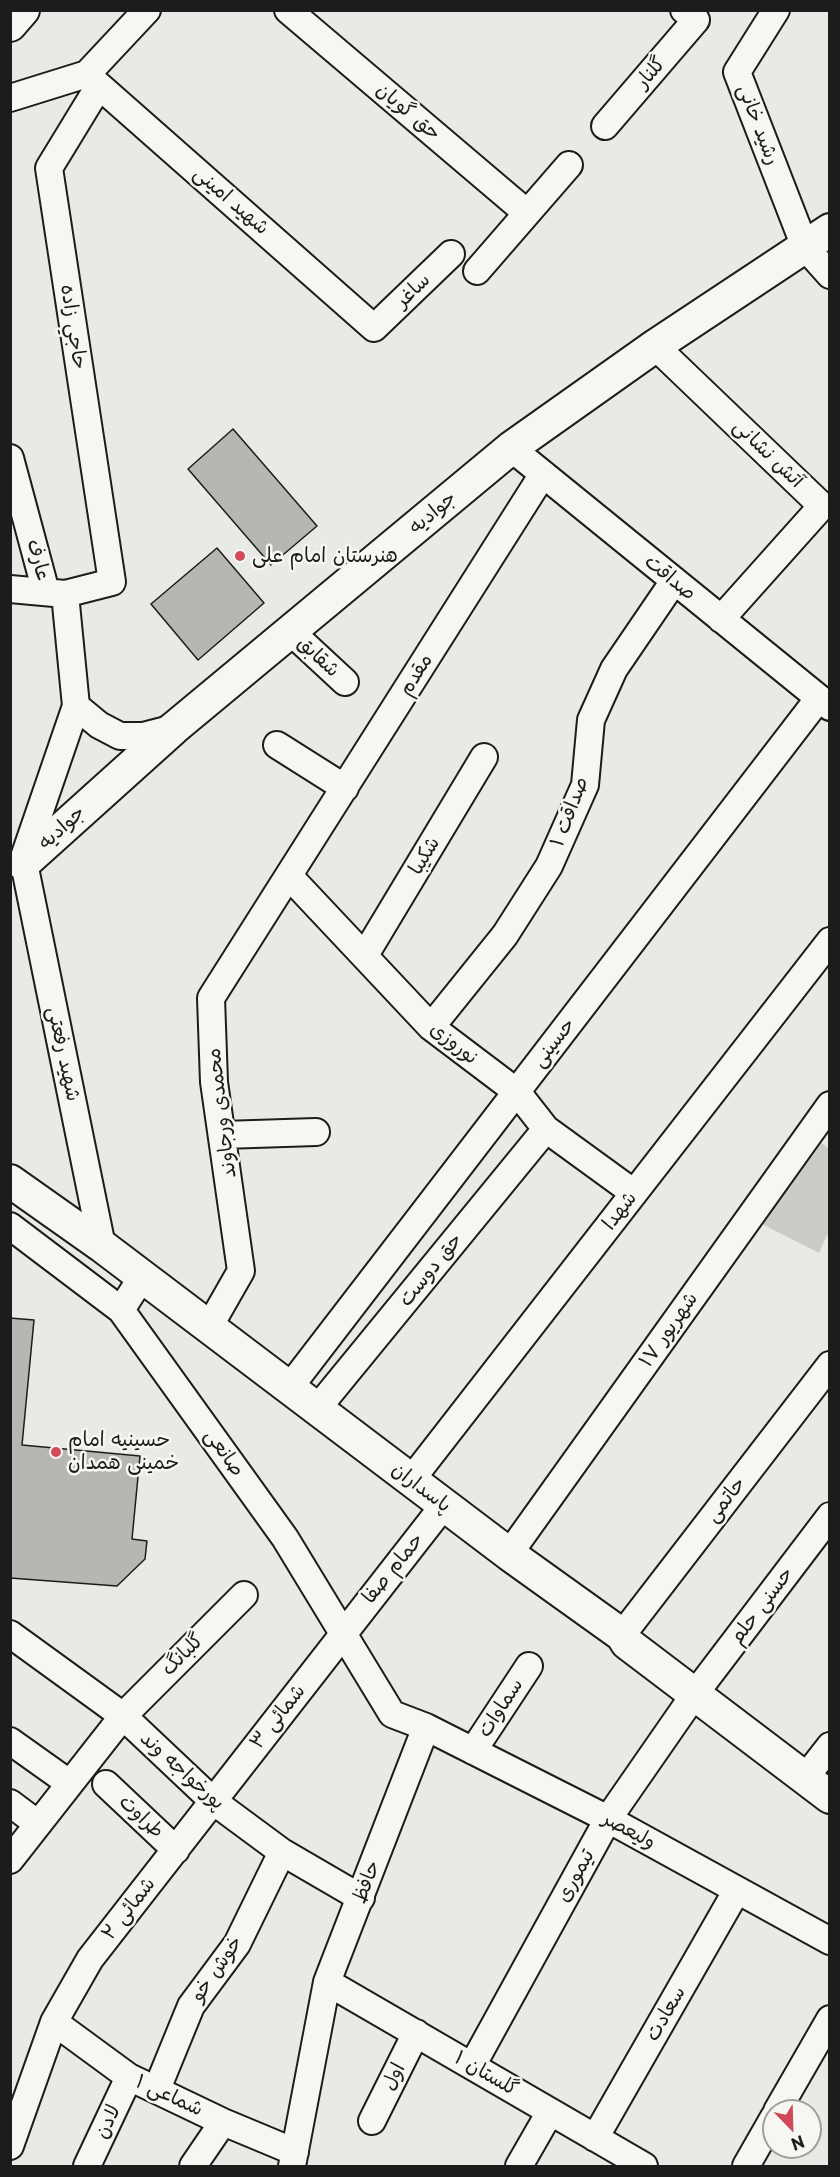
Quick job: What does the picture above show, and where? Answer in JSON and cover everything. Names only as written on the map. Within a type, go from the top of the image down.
[{"type":"main road","points":[[10,25],[23,10]]},
{"type":"main road","name":"جوادیه","points":[[17,871],[174,728],[511,448],[656,346],[817,239]]},
{"type":"main road","name":"پاسداران","points":[[10,1181],[102,1246],[444,1506],[622,1635],[627,1643],[830,1797]]},
{"type":"street","name":"حاجي زاده","points":[[56,593],[112,582],[49,168],[93,80],[147,10]]},
{"type":"street","name":"حق گویان","points":[[288,10],[527,213]]},
{"type":"street","name":"رشید خانی","points":[[776,10],[737,72],[817,239]]},
{"type":"street","name":"گلنار","points":[[605,126],[690,15]]},
{"type":"street","points":[[10,98],[93,80]]},
{"type":"street","name":"شهید امینی","points":[[93,80],[374,328]]},
{"type":"street","points":[[477,271],[569,165]]},
{"type":"street","points":[[817,239],[830,275]]},
{"type":"street","name":"ساغر","points":[[374,328],[451,254]]},
{"type":"street","name":"آتش نشانی","points":[[656,346],[822,506],[721,619]]},
{"type":"street","name":"صداقت","points":[[511,448],[824,703]]},
{"type":"street","name":"عارف","points":[[10,458],[56,593],[76,706]]},
{"type":"street","name":"مقدم","points":[[290,876],[543,474]]},
{"type":"street","name":"صداقت ۱","points":[[431,1028],[506,935],[549,866],[585,785],[591,720],[614,669],[674,581]]},
{"type":"street","points":[[10,589],[56,593]]},
{"type":"street","name":"شقابق","points":[[290,631],[345,682]]},
{"type":"street","name":"حسینی","points":[[289,1388],[517,1092],[824,703]]},
{"type":"street","points":[[17,871],[76,706],[99,725],[120,736],[142,736],[174,728]]},
{"type":"street","points":[[277,745],[345,788]]},
{"type":"street","name":"شکیبا","points":[[365,955],[484,757]]},
{"type":"street","name":"شهید رفعتی","points":[[17,871],[102,1246]]},
{"type":"street","name":"نوروزی","points":[[290,876],[431,1028],[517,1092],[546,1130],[634,1193]]},
{"type":"street","name":"محمدی ورجاوند","points":[[208,1327],[242,1271],[214,1082],[211,998],[290,876]]},
{"type":"street","name":"شهدا","points":[[411,1480],[830,941]]},
{"type":"street","name":"۱۷ شهریور","points":[[509,1554],[827,1114]]},
{"type":"street","name":"حق دوست","points":[[316,1410],[546,1130]]},
{"type":"street","points":[[223,1135],[316,1132]]},
{"type":"street","name":"صانعی","points":[[10,1226],[121,1310],[285,1538],[342,1633]]},
{"type":"street","points":[[121,1310],[142,1277]]},
{"type":"street","name":"حاتمی","points":[[622,1635],[830,1365]]},
{"type":"street","name":"حمام صفا","points":[[342,1633],[444,1506]]},
{"type":"street","name":"حسنی حلم","points":[[694,1695],[830,1516]]},
{"type":"street","name":"گلبانگ","points":[[10,1860],[123,1716],[244,1595]]},
{"type":"street","points":[[342,1633],[392,1713],[426,1727]]},
{"type":"street","name":"شمائی ۳","points":[[213,1801],[342,1633]]},
{"type":"street","name":"پورخواجه وند","points":[[10,1634],[123,1716],[213,1801],[282,1852],[361,1898]]},
{"type":"street","name":"سماوات","points":[[474,1751],[529,1666]]},
{"type":"street","name":"تیموری","points":[[472,2066],[608,1819],[694,1695]]},
{"type":"street","name":"ولیعصر","points":[[426,1727],[608,1819],[830,1941]]},
{"type":"street","name":"حافظ","points":[[293,2159],[327,1982],[426,1727]]},
{"type":"street","points":[[10,1741],[69,1783]]},
{"type":"street","points":[[805,1778],[830,1746]]},
{"type":"street","name":"طراوت","points":[[106,1784],[176,1850]]},
{"type":"street","name":"شمائی ۲","points":[[10,2146],[54,2022],[90,1959],[213,1801]]},
{"type":"street","points":[[10,1803],[38,1824]]},
{"type":"street","name":"خوش خو","points":[[157,2089],[190,2006],[237,1944],[282,1852]]},
{"type":"street","name":"سعادت","points":[[595,2138],[737,1890]]},
{"type":"street","name":"گلستان ۱","points":[[327,1982],[644,2166]]},
{"type":"street","points":[[784,2099],[830,2019]]},
{"type":"street","name":"شماعی ۱","points":[[54,2022],[129,2077],[293,2159]]},
{"type":"street","name":"اول","points":[[372,2121],[416,2033]]},
{"type":"street","name":"لادن","points":[[87,2166],[129,2077]]},
{"type":"street","points":[[519,2166],[550,2112]]},
{"type":"street","points":[[193,2166],[223,2122]]},
{"type":"street","points":[[746,2166],[762,2138]]},
{"type":"shaded area","points":[[822,1143],[829,1149],[830,1236],[827,1235],[819,1253],[762,1224]]},
{"type":"building","points":[[233,429],[317,526],[271,565],[188,469]]},
{"type":"building","points":[[217,548],[264,603],[198,660],[151,604]]},
{"type":"building","name":"حسینیه امام خمینی همدان","points":[[10,1318],[34,1320],[22,1445],[140,1456],[132,1539],[147,1541],[145,1559],[117,1586],[10,1578]]},
{"type":"place","name":"هنرستان امام علی","points":[[240,556]]},
{"type":"place","name":"حسینیه امام خمینی همدان","points":[[56,1452]]}]
